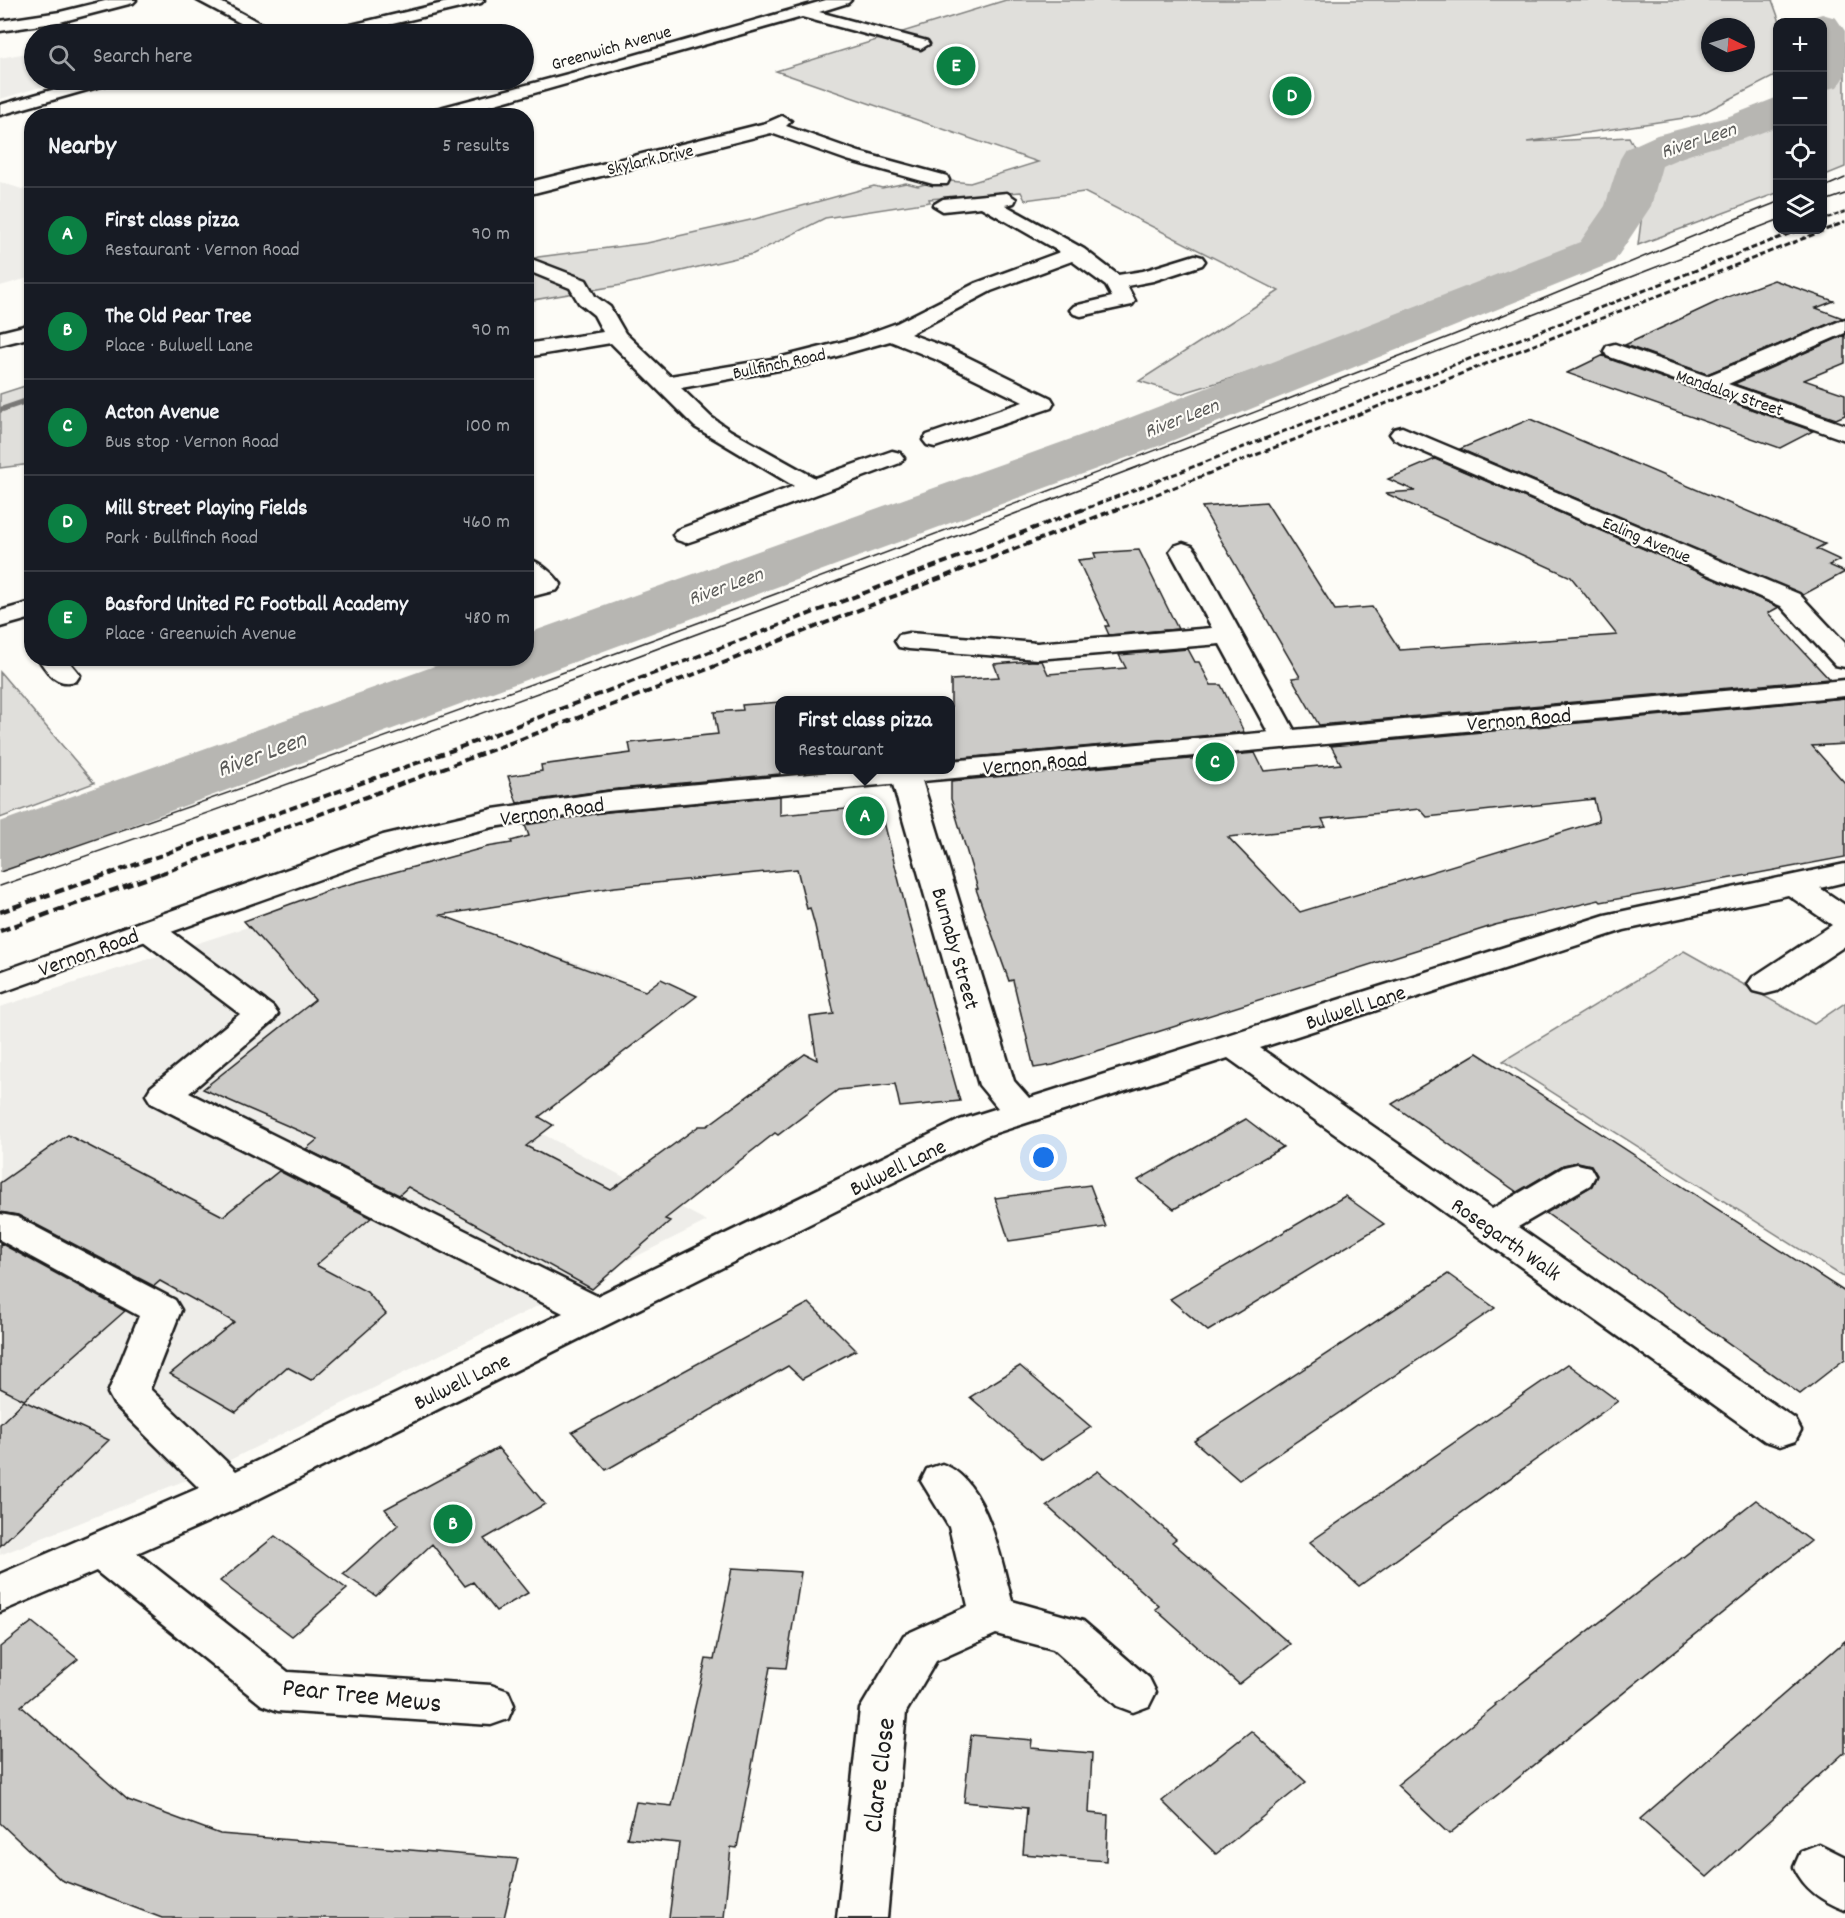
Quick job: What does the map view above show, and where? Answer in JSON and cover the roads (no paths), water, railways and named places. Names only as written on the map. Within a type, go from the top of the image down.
[{"type":"street","points":[[0,26],[60,17],[128,0]]},
{"type":"street","points":[[205,0],[252,24]]},
{"type":"street","points":[[374,24],[476,0]]},
{"type":"street","name":"Greenwich Avenue","points":[[534,89],[843,0]]},
{"type":"street","points":[[770,3],[921,44]]},
{"type":"street","points":[[8,107],[67,90]]},
{"type":"street","name":"Greenwich Avenue","points":[[461,108],[529,90]]},
{"type":"street","points":[[8,107],[24,111]]},
{"type":"street","name":"Skylark Drive","points":[[534,187],[777,124],[863,160],[940,180]]},
{"type":"street","points":[[943,205],[1010,199]]},
{"type":"street","points":[[984,201],[1077,254],[1114,282],[1125,301],[1081,310]]},
{"type":"street","name":"Bullfinch Road","points":[[664,384],[794,362],[891,334],[987,284],[1034,266],[1077,254]]},
{"type":"street","points":[[1114,282],[1146,277],[1195,261]]},
{"type":"street","points":[[534,266],[576,281],[583,287],[586,299],[603,311],[616,336],[703,422],[723,436],[814,488]]},
{"type":"street","points":[[1707,384],[1845,325]]},
{"type":"street","points":[[0,339],[24,332]]},
{"type":"street","points":[[891,334],[944,354],[1043,403],[935,440]]},
{"type":"street","points":[[534,350],[616,336]]},
{"type":"street","name":"Mandalay Street","points":[[1615,351],[1845,433]]},
{"type":"street","name":"Ealing Avenue","points":[[1401,434],[1790,600],[1845,659]]},
{"type":"street","points":[[1431,446],[1455,436]]},
{"type":"street","points":[[686,535],[892,458]]},
{"type":"street","points":[[1183,551],[1285,739]]},
{"type":"street","points":[[534,573],[548,584],[534,588]]},
{"type":"street","points":[[909,641],[1037,651],[1228,635]]},
{"type":"street","name":"Vernon Road","points":[[955,769],[1845,688]]},
{"type":"street","name":"Vernon Road","points":[[0,982],[394,843],[493,818],[608,801],[905,774]]},
{"type":"street","name":"Burnaby Street","points":[[905,774],[997,1085],[1023,1114]]},
{"type":"street","name":"Bulwell Lane","points":[[0,1594],[231,1493],[973,1128],[1023,1114],[1616,922],[1845,873]]},
{"type":"street","points":[[1793,884],[1845,920]]},
{"type":"street","points":[[149,930],[261,1014],[164,1095],[597,1313]]},
{"type":"street","points":[[1765,984],[1845,931]]},
{"type":"street","name":"Rosegarth Walk","points":[[1233,1046],[1780,1430]]},
{"type":"street","points":[[1491,1226],[1577,1176]]},
{"type":"street","points":[[4,1226],[161,1310],[128,1393],[231,1493]]},
{"type":"street","points":[[942,1481],[970,1523],[993,1615],[1067,1634],[1133,1692]]},
{"type":"street","name":"Pear Tree Mews","points":[[101,1550],[278,1691],[491,1705]]},
{"type":"street","name":"Clare Close","points":[[862,1918],[883,1709],[920,1648],[993,1615]]},
{"type":"waterway","name":"River Leen","points":[[1827,34],[1830,38],[1832,65],[1827,72]]},
{"type":"waterway","name":"River Leen","points":[[534,654],[1144,432],[1597,252],[1628,206],[1642,159],[1673,144],[1742,126],[1773,112]]},
{"type":"waterway","points":[[0,410],[24,402]]},
{"type":"waterway","name":"River Leen","points":[[0,848],[500,666]]},
{"type":"tram line","points":[[1827,186],[1845,178]]},
{"type":"tram line","points":[[1827,200],[1845,194]]},
{"type":"tram line","points":[[0,872],[365,744],[910,544],[1451,336],[1773,204]]},
{"type":"tram line","points":[[0,886],[670,644],[1773,222]]},
{"type":"railway","points":[[1827,218],[1845,212]]},
{"type":"railway","points":[[1836,226],[1845,222]]},
{"type":"railway","points":[[1114,511],[1840,224]]},
{"type":"railway","points":[[1080,511],[1789,234]]},
{"type":"railway","points":[[109,874],[453,750],[1084,509]]},
{"type":"railway","points":[[160,874],[695,674],[1117,509]]},
{"type":"railway","points":[[0,912],[113,872]]},
{"type":"railway","points":[[0,931],[164,872]]},
{"type":"place","name":"Basford United FC Football Academy","points":[[956,66]]},
{"type":"place","name":"Mill Street Playing Fields","points":[[1292,96]]},
{"type":"place","name":"Acton Avenue","points":[[1215,762]]},
{"type":"place","name":"First class pizza","points":[[865,816]]},
{"type":"place","name":"The Old Pear Tree","points":[[453,1524]]}]
